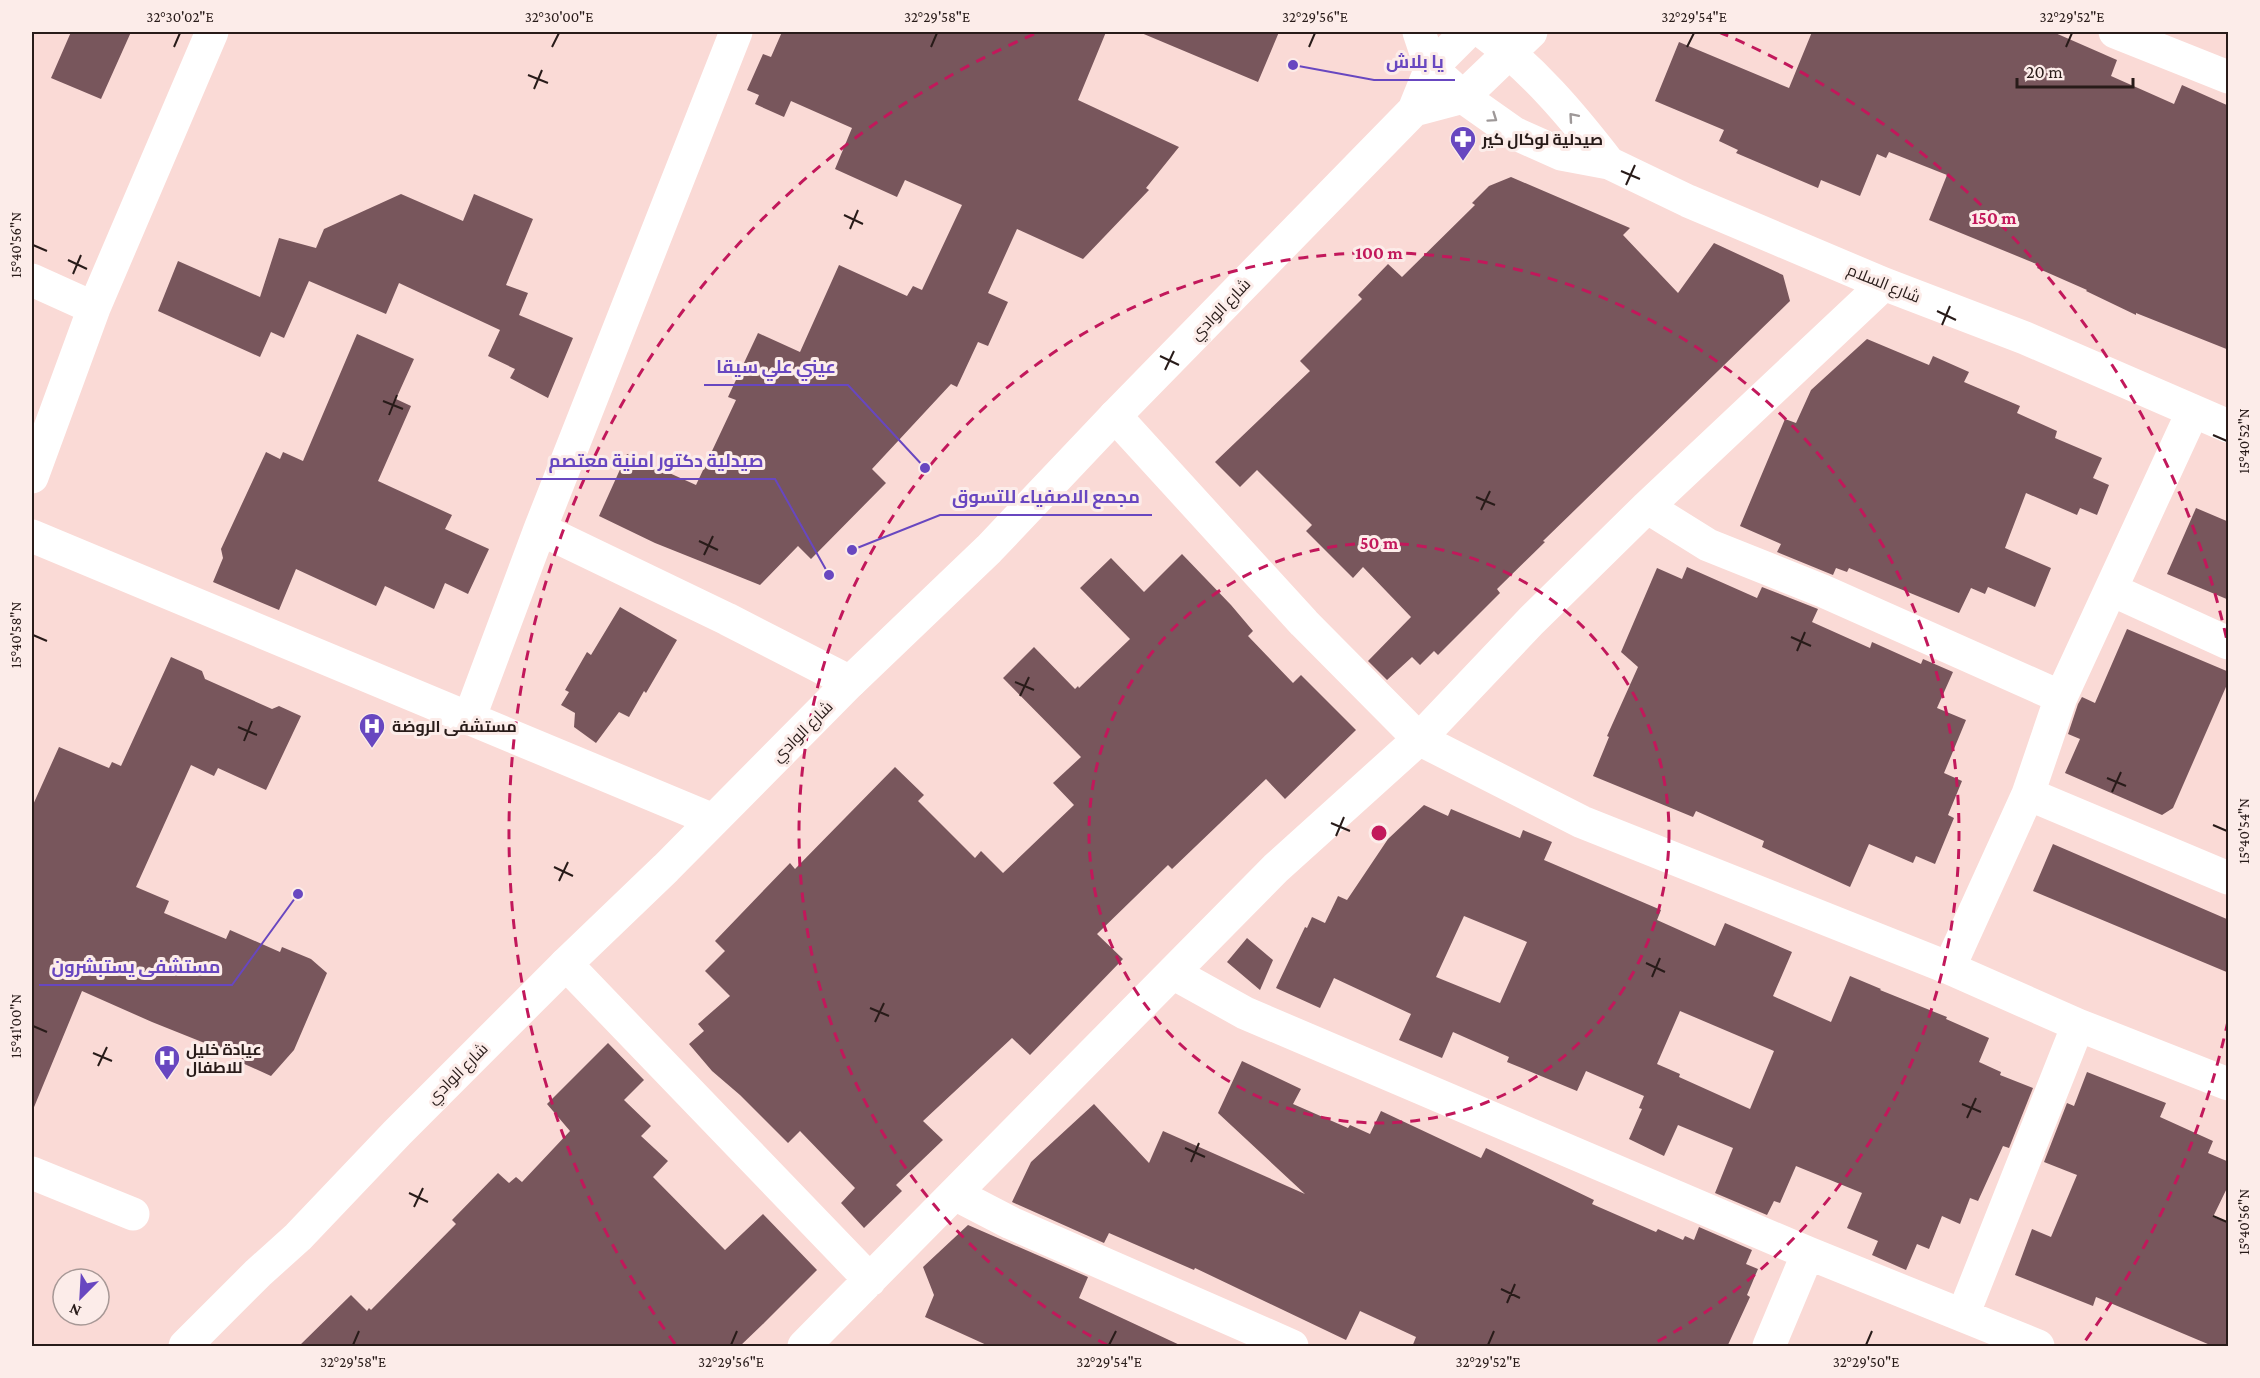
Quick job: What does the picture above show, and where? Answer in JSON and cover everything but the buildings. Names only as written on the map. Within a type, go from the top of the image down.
[{"type":"street","points":[[32,477],[94,308],[212,32]]},
{"type":"street","points":[[469,719],[540,529],[736,32]]},
{"type":"street","points":[[1419,32],[1431,68]]},
{"type":"street","name":"شارع الوادي","points":[[185,1347],[258,1273],[298,1237],[566,964],[850,682],[989,549],[1115,416],[1414,110],[1431,68],[1467,32]]},
{"type":"street","name":"شارع السلام","points":[[1483,32],[1520,42],[1560,102],[1609,163]]},
{"type":"street","points":[[2115,32],[2229,77]]},
{"type":"street","points":[[1414,110],[1463,97],[1520,42]]},
{"type":"street","name":"شارع السلام","points":[[1431,68],[1463,97],[1514,133],[1561,154],[1609,163],[1688,201],[1884,284],[2025,338],[2229,426]]},
{"type":"street","points":[[32,280],[94,308]]},
{"type":"street","points":[[804,1347],[1276,868],[1419,739],[1531,621],[1647,507],[1884,284]]},
{"type":"street","points":[[1949,968],[2028,794],[2061,697],[2193,411]]},
{"type":"street","points":[[1115,416],[1304,623],[1419,739],[1582,822],[1949,968],[2078,1025],[2229,1084]]},
{"type":"street","points":[[1647,507],[1708,545],[1824,591],[2061,697]]},
{"type":"street","points":[[540,529],[727,619],[850,682]]},
{"type":"street","points":[[32,536],[713,820]]},
{"type":"street","points":[[2112,590],[2229,643]]},
{"type":"street","points":[[2028,794],[2229,878]]},
{"type":"street","points":[[566,964],[870,1280]]},
{"type":"street","points":[[1173,973],[1245,1013],[1808,1253],[2038,1347]]},
{"type":"street","points":[[1963,1315],[2078,1025]]},
{"type":"street","points":[[32,1173],[133,1214]]},
{"type":"street","points":[[955,1194],[1011,1223],[1292,1347]]},
{"type":"street","points":[[1769,1347],[1808,1253]]},
{"type":"place","name":"يا بلاش","points":[[1293,65]]},
{"type":"place","name":"صيدلية لوكال كير","points":[[1463,162]]},
{"type":"place","name":"عيني علي سيقا","points":[[925,468]]},
{"type":"place","name":"مجمع الاصفياء للتسوق","points":[[852,550]]},
{"type":"place","name":"صيدلية دكتور امنية معتصم","points":[[829,575]]},
{"type":"place","name":"مستشفى الروضة","points":[[372,749]]},
{"type":"place","name":"مستشفى يستبشرون","points":[[298,894]]},
{"type":"place","name":"عيادة خليل للاطفال","points":[[167,1081]]}]
